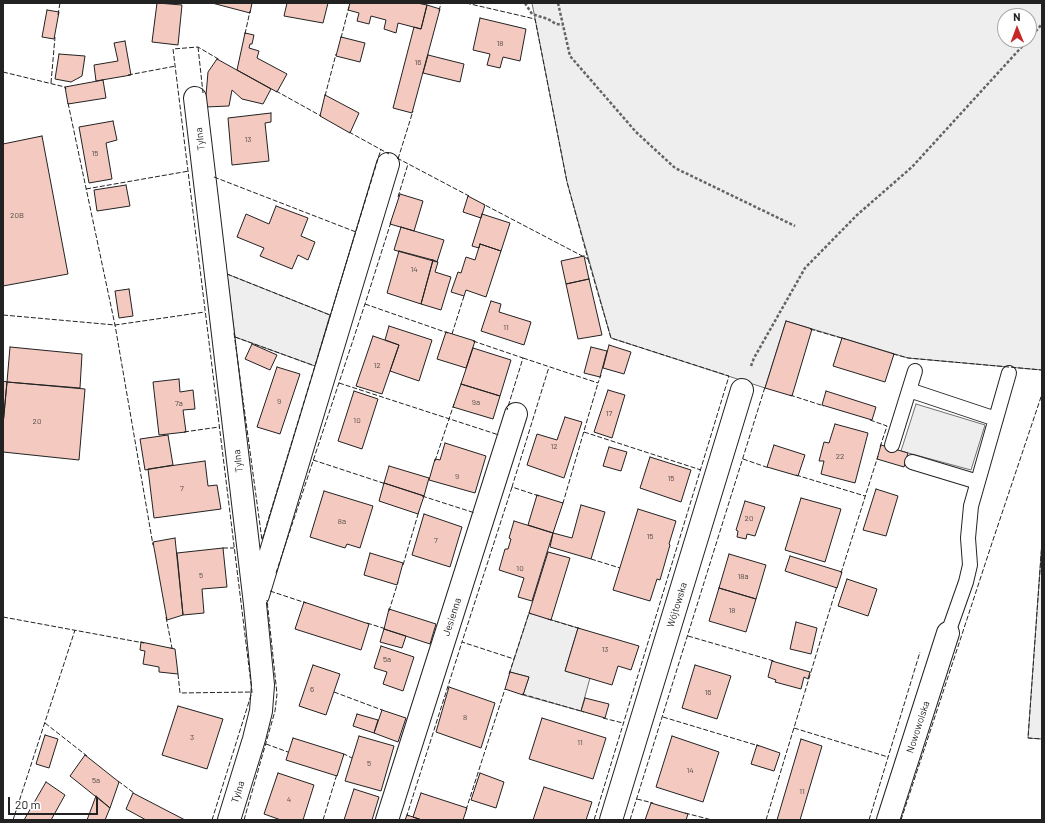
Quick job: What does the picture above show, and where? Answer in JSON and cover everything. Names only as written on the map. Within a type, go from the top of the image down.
[{"type":"street","name":"Tylna","points":[[195,98],[255,604],[263,685],[261,711],[254,739],[229,820]]},
{"type":"street","points":[[255,604],[388,164]]},
{"type":"street","name":"Wójtowska","points":[[612,820],[742,390]]},
{"type":"street","name":"Jesienna","points":[[387,820],[516,414]]},
{"type":"street","name":"Nowowolska","points":[[888,820],[948,633]]},
{"type":"lane","points":[[892,445],[915,371]]},
{"type":"lane","points":[[948,633],[966,582],[970,565],[968,538],[970,513],[1009,373]]},
{"type":"lane","points":[[909,390],[996,419]]},
{"type":"lane","points":[[912,462],[978,482]]},
{"type":"path","points":[[525,3],[532,14],[548,19],[556,24],[563,25]]},
{"type":"path","points":[[558,3],[570,56],[636,132],[676,168],[795,226]]},
{"type":"path","points":[[742,390],[754,358],[805,268],[857,215],[912,167],[1022,48]]},
{"type":"shaded area","points":[[532,3],[1042,3],[1042,370],[908,358],[786,321],[765,388],[611,338],[567,182]]},
{"type":"shaded area","points":[[227,274],[330,315],[315,366],[235,337]]},
{"type":"shaded area","points":[[916,404],[985,425],[971,470],[901,451]]},
{"type":"shaded area","points":[[1042,541],[1042,739],[1028,738]]},
{"type":"shaded area","points":[[529,613],[578,628],[565,671],[590,678],[581,711],[523,695],[529,677],[510,672]]},
{"type":"building","points":[[157,3],[182,5],[178,45],[152,42]]},
{"type":"building","points":[[212,3],[252,3],[250,13]]},
{"type":"building","points":[[287,3],[328,3],[323,23],[284,16]]},
{"type":"building","points":[[350,3],[417,3],[427,5],[421,29],[398,23],[396,33],[384,29],[386,20],[371,16],[369,24],[357,21],[359,13],[348,10]]},
{"type":"building","points":[[427,5],[440,9],[412,113],[393,108],[414,27],[421,29]]},
{"type":"building","points":[[47,10],[59,12],[54,39],[42,37]]},
{"type":"building","points":[[480,18],[526,29],[520,61],[503,57],[500,68],[487,65],[490,54],[473,50]]},
{"type":"building","points":[[245,33],[254,35],[252,44],[250,44],[249,48],[259,51],[257,58],[287,74],[277,92],[237,70]]},
{"type":"building","points":[[341,37],[365,43],[360,62],[336,56]]},
{"type":"building","points":[[125,41],[131,75],[96,81],[94,65],[118,61],[114,43]]},
{"type":"building","points":[[59,54],[85,56],[82,76],[71,82],[55,79]]},
{"type":"building","points":[[428,55],[464,64],[460,82],[423,73]]},
{"type":"building","points":[[217,59],[271,89],[263,104],[242,99],[232,90],[229,106],[205,107],[208,72]]},
{"type":"building","points":[[103,80],[106,98],[68,104],[65,87]]},
{"type":"building","points":[[325,95],[359,113],[350,133],[320,116]]},
{"type":"building","points":[[271,113],[271,122],[265,123],[269,161],[232,165],[228,118]]},
{"type":"building","points":[[113,121],[117,140],[106,143],[112,179],[89,183],[79,127]]},
{"type":"building","points":[[42,136],[68,274],[3,286],[3,144]]},
{"type":"building","points":[[126,185],[130,206],[97,211],[94,190]]},
{"type":"building","points":[[400,194],[423,201],[414,231],[390,224]]},
{"type":"building","points":[[468,196],[485,205],[481,218],[463,212]]},
{"type":"building","points":[[276,206],[308,218],[301,236],[315,242],[308,260],[298,255],[292,269],[260,256],[264,248],[237,237],[246,214],[269,224]]},
{"type":"building","points":[[482,214],[510,223],[501,251],[480,244],[479,248],[472,246]]},
{"type":"building","points":[[401,227],[444,240],[437,262],[394,250]]},
{"type":"building","points":[[480,244],[501,251],[486,297],[466,290],[464,296],[451,292],[458,272],[461,273],[466,257],[475,260]]},
{"type":"building","points":[[399,251],[433,260],[421,304],[387,293]]},
{"type":"building","points":[[584,256],[589,279],[566,284],[561,261]]},
{"type":"building","points":[[433,260],[438,262],[435,272],[451,277],[441,310],[421,304]]},
{"type":"building","points":[[589,279],[602,335],[578,339],[566,284]]},
{"type":"building","points":[[129,289],[133,316],[119,318],[115,291]]},
{"type":"building","points":[[491,301],[501,304],[499,312],[531,322],[524,345],[481,331]]},
{"type":"building","points":[[786,321],[812,329],[792,396],[765,388]]},
{"type":"building","points":[[389,326],[432,340],[419,381],[390,371],[399,345],[385,340]]},
{"type":"building","points":[[446,332],[475,341],[466,368],[437,359]]},
{"type":"building","points":[[373,336],[399,345],[382,394],[356,386]]},
{"type":"building","points":[[842,338],[894,354],[885,382],[833,366]]},
{"type":"building","points":[[252,344],[277,355],[270,370],[245,359]]},
{"type":"building","points":[[609,345],[631,352],[624,374],[603,368]]},
{"type":"building","points":[[10,347],[82,354],[80,388],[7,382]]},
{"type":"building","points":[[591,347],[607,351],[600,377],[584,373]]},
{"type":"building","points":[[473,348],[511,360],[500,396],[461,384]]},
{"type":"building","points":[[277,367],[300,374],[280,434],[257,427]]},
{"type":"building","points":[[179,379],[180,392],[193,390],[195,409],[183,410],[186,432],[159,435],[153,382]]},
{"type":"building","points":[[3,381],[7,382],[3,425]]},
{"type":"building","points":[[7,382],[85,389],[79,460],[3,452],[3,425]]},
{"type":"building","points":[[461,384],[500,396],[493,419],[453,407]]},
{"type":"building","points":[[608,390],[625,395],[612,438],[594,432]]},
{"type":"building","points":[[354,391],[378,399],[362,449],[338,441]]},
{"type":"building","points":[[826,391],[876,407],[872,420],[822,405]]},
{"type":"building","points":[[565,417],[582,422],[564,478],[527,465],[537,434],[557,440]]},
{"type":"building","points":[[835,424],[868,433],[855,483],[821,474],[824,461],[819,461],[824,442],[829,443]]},
{"type":"building","points":[[168,435],[173,465],[145,470],[140,439]]},
{"type":"building","points":[[445,443],[486,456],[475,493],[429,480],[435,459],[440,460]]},
{"type":"building","points":[[774,445],[805,455],[798,476],[767,467]]},
{"type":"building","points":[[881,445],[908,453],[904,467],[877,459]]},
{"type":"building","points":[[609,447],[627,452],[621,471],[603,466]]},
{"type":"building","points":[[650,457],[691,470],[681,502],[640,488]]},
{"type":"building","points":[[205,461],[208,486],[217,485],[221,509],[154,518],[148,469]]},
{"type":"building","points":[[389,466],[429,478],[424,496],[384,483]]},
{"type":"building","points":[[384,483],[424,496],[418,514],[379,501]]},
{"type":"building","points":[[876,489],[898,496],[886,536],[863,530]]},
{"type":"building","points":[[324,491],[373,506],[360,548],[347,544],[345,548],[310,537]]},
{"type":"building","points":[[537,495],[563,503],[553,533],[528,525]]},
{"type":"building","points":[[801,498],[841,509],[825,562],[785,550]]},
{"type":"building","points":[[745,501],[765,507],[755,536],[747,534],[746,539],[737,537],[738,531],[736,530]]},
{"type":"building","points":[[581,505],[605,512],[591,559],[550,547],[553,533],[572,538]]},
{"type":"building","points":[[638,509],[676,521],[660,580],[657,579],[650,601],[613,590]]},
{"type":"building","points":[[424,514],[462,527],[450,567],[412,555]]},
{"type":"building","points":[[514,521],[553,533],[532,601],[518,597],[524,578],[499,570],[505,549],[508,549],[511,539],[509,538]]},
{"type":"building","points":[[175,538],[183,615],[167,620],[153,542]]},
{"type":"building","points":[[223,548],[227,587],[202,589],[204,613],[183,615],[177,553]]},
{"type":"building","points":[[548,552],[570,558],[551,620],[529,613]]},
{"type":"building","points":[[370,553],[403,563],[397,585],[364,575]]},
{"type":"building","points":[[729,554],[766,565],[756,599],[719,588]]},
{"type":"building","points":[[790,556],[842,572],[837,588],[785,571]]},
{"type":"building","points":[[847,579],[877,589],[868,616],[838,606]]},
{"type":"building","points":[[719,588],[756,599],[746,632],[709,621]]},
{"type":"building","points":[[304,602],[369,624],[361,650],[295,629]]},
{"type":"building","points":[[389,609],[436,624],[430,644],[384,629]]},
{"type":"building","points":[[796,622],[817,628],[811,654],[790,649]]},
{"type":"building","points":[[578,628],[639,646],[631,670],[618,666],[612,685],[565,671]]},
{"type":"building","points":[[384,629],[406,636],[402,648],[380,642]]},
{"type":"building","points":[[141,642],[175,649],[178,674],[159,672],[159,667],[143,664],[145,651],[140,650]]},
{"type":"building","points":[[381,646],[414,657],[403,691],[383,684],[387,672],[374,668]]},
{"type":"building","points":[[772,661],[810,672],[808,679],[804,677],[801,689],[775,682],[776,680],[768,677]]},
{"type":"building","points":[[313,665],[340,674],[326,715],[299,706]]},
{"type":"building","points":[[695,665],[731,676],[717,719],[682,708]]},
{"type":"building","points":[[510,672],[529,677],[523,695],[505,689]]},
{"type":"building","points":[[449,687],[495,703],[481,748],[436,732]]},
{"type":"building","points":[[585,698],[609,704],[605,718],[581,711]]},
{"type":"building","points":[[178,706],[223,719],[207,769],[162,755]]},
{"type":"building","points":[[382,710],[406,718],[398,742],[374,733]]},
{"type":"building","points":[[357,714],[378,720],[374,733],[353,726]]},
{"type":"building","points":[[542,718],[606,738],[593,779],[529,759]]},
{"type":"building","points":[[45,735],[58,739],[49,768],[36,764]]},
{"type":"building","points":[[359,736],[394,746],[381,791],[345,781]]},
{"type":"building","points":[[672,736],[719,752],[703,802],[656,787]]},
{"type":"building","points":[[293,738],[344,754],[337,776],[286,760]]},
{"type":"building","points":[[801,739],[822,746],[800,820],[777,820]]},
{"type":"building","points":[[757,745],[780,753],[774,771],[751,764]]},
{"type":"building","points":[[85,755],[119,782],[110,808],[70,776]]},
{"type":"building","points":[[278,773],[314,785],[303,820],[281,820],[264,814]]},
{"type":"building","points":[[480,773],[504,782],[496,808],[471,800]]},
{"type":"building","points":[[46,782],[65,795],[51,820],[24,820]]},
{"type":"building","points":[[544,787],[592,802],[586,820],[533,820]]},
{"type":"building","points":[[354,789],[379,797],[372,820],[344,820]]},
{"type":"building","points":[[133,793],[185,820],[146,820],[126,809]]},
{"type":"building","points":[[421,793],[467,808],[463,820],[422,820],[413,817]]},
{"type":"building","points":[[96,796],[110,808],[105,820],[87,820]]},
{"type":"building","points":[[651,803],[688,814],[686,820],[645,820]]},
{"type":"building","points":[[407,815],[422,820],[405,820]]},
{"type":"fence","points":[[58,15],[60,3]]},
{"type":"fence","points":[[439,11],[441,3]]},
{"type":"fence","points":[[466,3],[535,19],[567,182],[588,259],[483,204]]},
{"type":"fence","points":[[341,38],[349,7]]},
{"type":"fence","points":[[245,34],[250,11]]},
{"type":"fence","points":[[51,83],[55,37]]},
{"type":"fence","points":[[198,47],[203,93]]},
{"type":"fence","points":[[212,820],[252,692],[173,49],[198,47],[220,60]]},
{"type":"fence","points":[[325,96],[336,54]]},
{"type":"fence","points":[[128,75],[176,66]]},
{"type":"fence","points":[[3,72],[65,87],[66,89]]},
{"type":"fence","points":[[276,91],[321,116]]},
{"type":"fence","points":[[68,103],[115,325],[153,545]]},
{"type":"fence","points":[[398,159],[413,111]]},
{"type":"fence","points":[[349,132],[389,154]]},
{"type":"fence","points":[[234,333],[262,540],[381,149]]},
{"type":"fence","points":[[397,158],[469,196]]},
{"type":"fence","points":[[398,197],[408,164]]},
{"type":"fence","points":[[86,189],[189,171]]},
{"type":"fence","points":[[214,177],[356,232]]},
{"type":"fence","points":[[276,573],[391,222]]},
{"type":"fence","points":[[588,259],[611,338],[729,376],[594,820]]},
{"type":"fence","points":[[227,274],[330,315]]},
{"type":"fence","points":[[452,334],[464,296]]},
{"type":"fence","points":[[365,304],[448,333]]},
{"type":"fence","points":[[3,315],[115,325],[205,312]]},
{"type":"fence","points":[[810,329],[845,339]]},
{"type":"fence","points":[[235,337],[315,366]]},
{"type":"fence","points":[[473,341],[523,358],[507,410]]},
{"type":"fence","points":[[893,354],[908,358],[1042,370]]},
{"type":"fence","points":[[523,358],[598,383],[601,375]]},
{"type":"fence","points":[[539,496],[512,487],[549,367]]},
{"type":"fence","points":[[339,383],[499,435]]},
{"type":"fence","points":[[562,503],[598,383]]},
{"type":"fence","points":[[630,820],[765,387]]},
{"type":"fence","points":[[901,820],[1042,394]]},
{"type":"fence","points":[[790,395],[824,406]]},
{"type":"fence","points":[[435,461],[454,404]]},
{"type":"fence","points":[[870,420],[887,426],[880,447]]},
{"type":"fence","points":[[184,432],[219,427]]},
{"type":"fence","points":[[584,432],[701,470]]},
{"type":"fence","points":[[841,573],[878,456]]},
{"type":"fence","points":[[743,459],[769,468]]},
{"type":"fence","points":[[313,460],[386,484]]},
{"type":"fence","points":[[796,475],[865,496]]},
{"type":"fence","points":[[512,487],[462,642],[514,659],[529,613],[531,614]]},
{"type":"fence","points":[[422,496],[475,513]]},
{"type":"fence","points":[[403,565],[419,511]]},
{"type":"fence","points":[[1042,542],[1028,738],[1042,739]]},
{"type":"fence","points":[[223,548],[234,548]]},
{"type":"fence","points":[[591,559],[620,568]]},
{"type":"fence","points":[[389,611],[398,582]]},
{"type":"fence","points":[[766,820],[837,586]]},
{"type":"fence","points":[[270,591],[306,603]]},
{"type":"fence","points":[[244,820],[275,711],[277,694],[267,600]]},
{"type":"fence","points":[[3,617],[144,643]]},
{"type":"fence","points":[[166,617],[172,648],[169,648]]},
{"type":"fence","points":[[548,619],[581,629]]},
{"type":"fence","points":[[367,623],[386,629]]},
{"type":"fence","points":[[13,820],[75,630]]},
{"type":"fence","points":[[688,636],[774,661]]},
{"type":"fence","points":[[409,816],[407,815],[462,642]]},
{"type":"fence","points":[[869,820],[920,652]]},
{"type":"fence","points":[[509,674],[514,659]]},
{"type":"fence","points":[[178,674],[180,693],[252,692]]},
{"type":"fence","points":[[466,810],[505,689]]},
{"type":"fence","points":[[334,692],[382,710]]},
{"type":"fence","points":[[522,694],[584,712]]},
{"type":"fence","points":[[663,717],[759,746]]},
{"type":"fence","points":[[603,718],[623,723]]},
{"type":"fence","points":[[45,723],[87,756]]},
{"type":"fence","points":[[794,728],[888,757]]},
{"type":"fence","points":[[266,744],[288,752]]},
{"type":"fence","points":[[343,755],[344,754],[352,758]]},
{"type":"fence","points":[[323,820],[337,774]]},
{"type":"fence","points":[[118,781],[134,793]]},
{"type":"fence","points":[[637,799],[653,803]]},
{"type":"fence","points":[[685,813],[712,820]]}]
